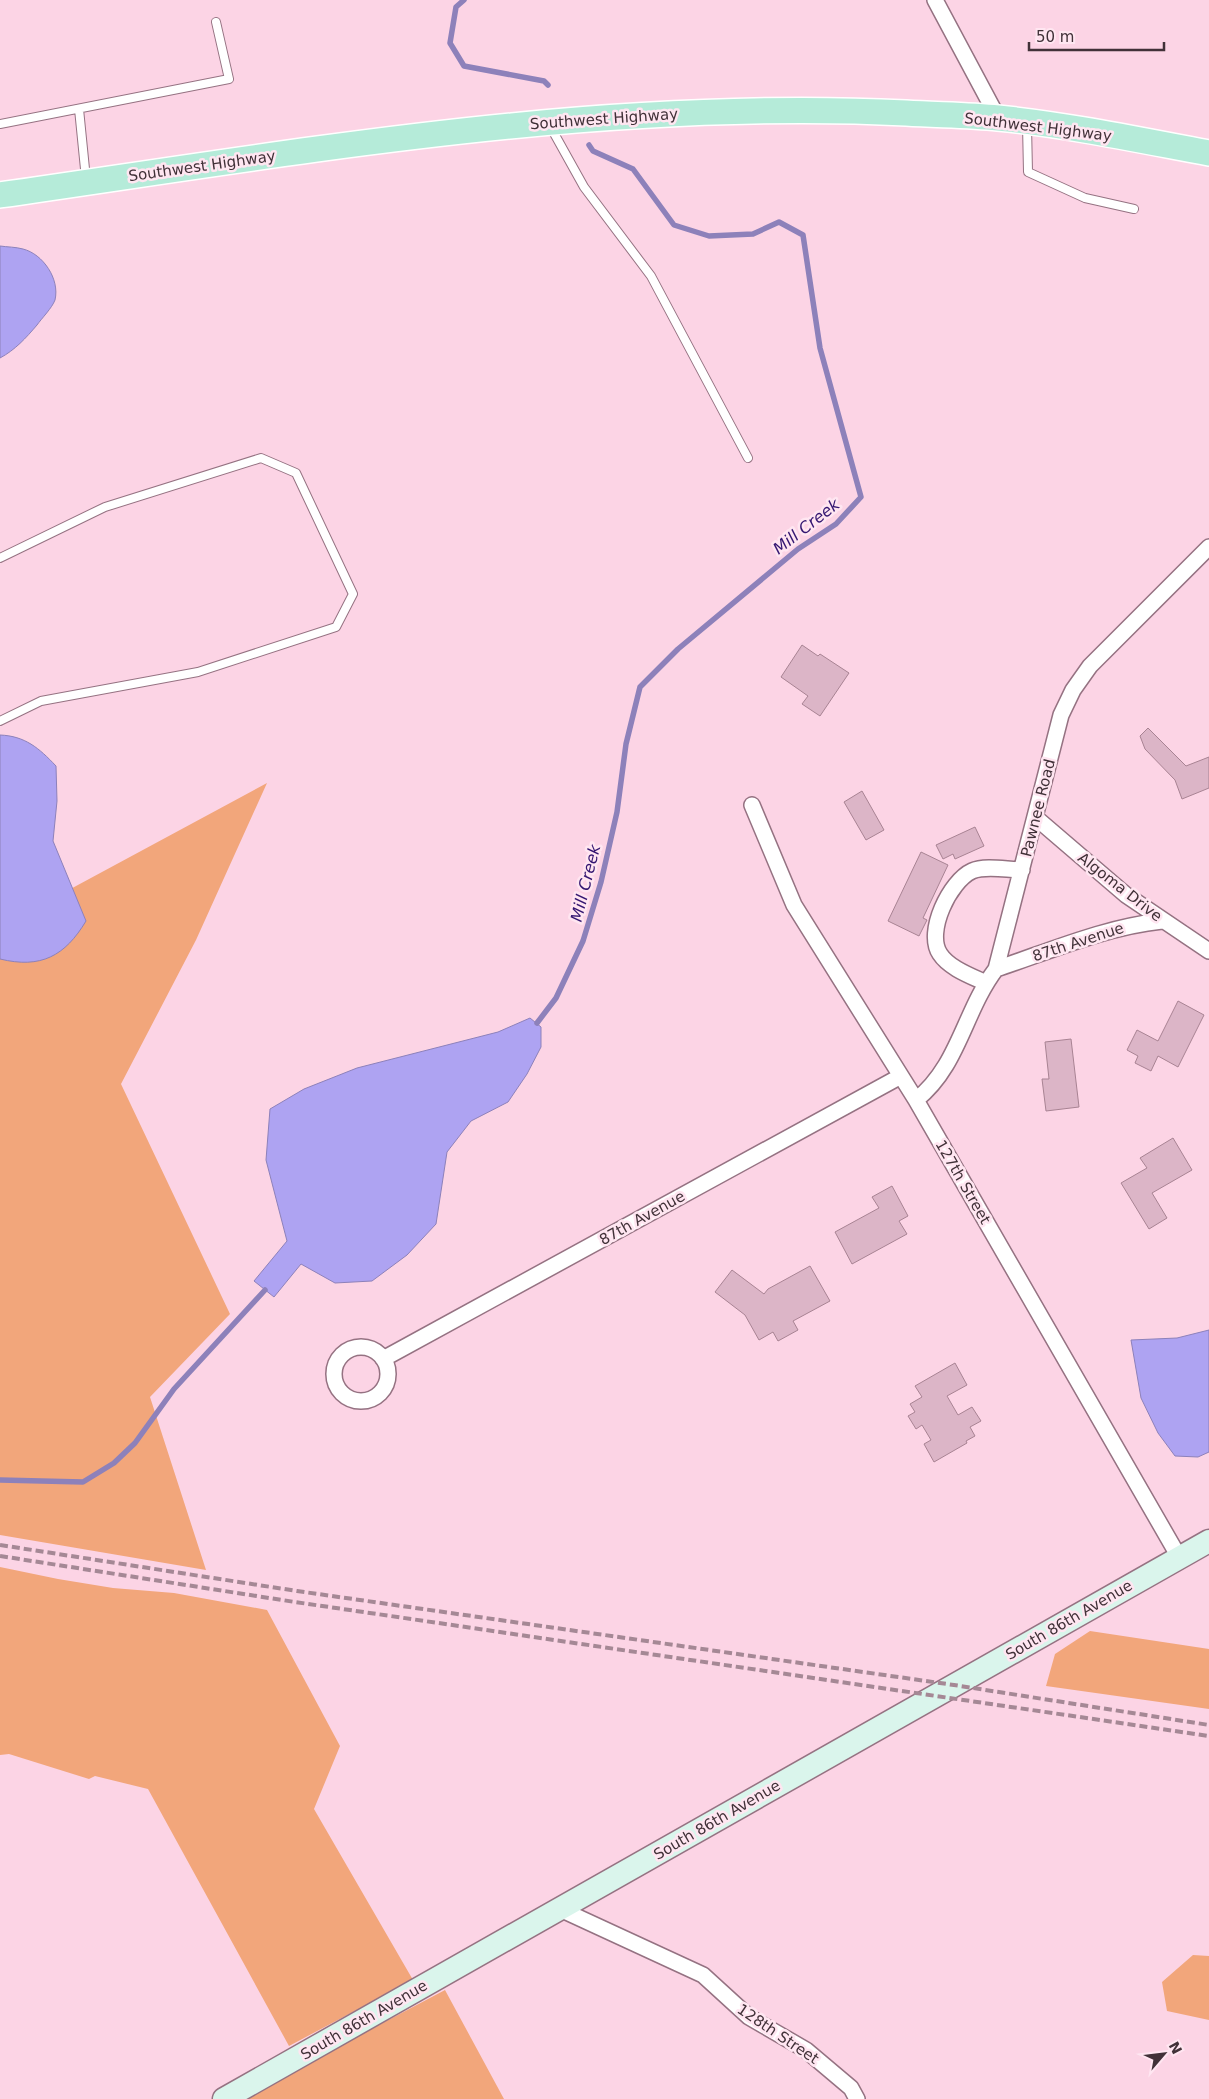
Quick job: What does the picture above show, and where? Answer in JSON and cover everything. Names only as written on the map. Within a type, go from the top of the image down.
[{"type":"main road","name":"Southwest Highway","points":[[0,195],[363,143],[547,122],[662,114],[834,110],[998,118],[1209,153]]},
{"type":"street","points":[[935,0],[998,118]]},
{"type":"street","name":"Pawnee Road","points":[[916,1100],[932,1087],[945,1069],[986,983],[996,969],[1061,716],[1074,690],[1090,666],[1209,547]]},
{"type":"street","name":"127th Street","points":[[752,805],[794,905],[916,1100],[1179,1558]]},
{"type":"street","name":"Algoma Drive","points":[[1035,817],[1126,895],[1209,951]]},
{"type":"street","points":[[986,983],[958,970],[940,954],[934,934],[942,909],[960,878],[974,870],[1022,870]]},
{"type":"street","name":"87th Avenue","points":[[996,969],[1106,932],[1162,921]]},
{"type":"street","name":"87th Avenue","points":[[383,1359],[901,1076]]},
{"type":"street","name":"South 86th Avenue","points":[[224,2099],[1209,1541]]},
{"type":"street","name":"128th Street","points":[[560,1909],[703,1975],[749,2017],[806,2050],[851,2088],[857,2099]]},
{"type":"lane","points":[[0,124],[229,79],[216,22]]},
{"type":"lane","points":[[79,109],[86,183]]},
{"type":"lane","points":[[547,122],[584,187],[650,276],[748,458]]},
{"type":"lane","points":[[1027,122],[1028,172],[1085,198],[1134,208]]},
{"type":"lane","points":[[0,558],[105,508],[261,458],[296,473],[353,594],[336,627],[198,672],[41,701],[0,721]]},
{"type":"shaded area","points":[[0,246],[23,249],[37,256],[48,268],[55,284],[56,292],[54,303],[37,325],[20,343],[0,358]]},
{"type":"shaded area","points":[[0,735],[17,738],[31,744],[56,766],[57,801],[53,841],[86,921],[78,933],[60,951],[40,961],[15,962],[0,959]]},
{"type":"shaded area","points":[[267,783],[196,940],[121,1084],[230,1314],[150,1397],[206,1570],[0,1535],[0,927]]},
{"type":"shaded area","points":[[530,1018],[541,1027],[541,1047],[527,1074],[508,1102],[471,1121],[447,1152],[436,1224],[407,1255],[372,1281],[335,1283],[301,1264],[274,1297],[254,1281],[287,1241],[266,1160],[270,1109],[304,1089],[357,1068],[498,1032]]},
{"type":"shaded area","points":[[1209,1330],[1209,1452],[1198,1457],[1175,1456],[1158,1433],[1141,1398],[1131,1340],[1177,1338]]},
{"type":"shaded area","points":[[0,1567],[113,1588],[174,1593],[267,1610],[340,1746],[314,1809],[413,1980],[289,2046],[148,1789],[95,1776],[89,1779],[9,1754],[0,1755]]},
{"type":"shaded area","points":[[1090,1631],[1209,1649],[1209,1709],[1046,1686],[1055,1654]]},
{"type":"shaded area","points":[[1193,1955],[1209,1956],[1209,2020],[1167,2011],[1162,1982]]},
{"type":"shaded area","points":[[445,1990],[504,2099],[246,2099],[309,2062]]},
{"type":"building","points":[[802,645],[849,673],[820,716],[802,704],[808,696],[781,677]]},
{"type":"building","points":[[1148,728],[1186,766],[1209,757],[1209,788],[1182,799],[1175,780],[1145,749],[1140,736]]},
{"type":"building","points":[[862,791],[884,830],[866,840],[844,802]]},
{"type":"building","points":[[975,827],[984,846],[955,859],[953,854],[943,859],[936,845]]},
{"type":"building","points":[[921,852],[948,865],[923,918],[927,920],[919,936],[888,921]]},
{"type":"building","points":[[1178,1001],[1204,1015],[1178,1067],[1158,1056],[1151,1071],[1135,1063],[1138,1056],[1127,1050],[1137,1030],[1158,1041]]},
{"type":"building","points":[[1071,1039],[1079,1107],[1046,1111],[1042,1079],[1049,1079],[1045,1042]]},
{"type":"building","points":[[1173,1138],[1192,1170],[1152,1193],[1167,1218],[1149,1229],[1121,1183],[1147,1168],[1140,1158]]},
{"type":"building","points":[[892,1186],[908,1216],[899,1221],[907,1234],[852,1264],[835,1232],[879,1208],[872,1197]]},
{"type":"building","points":[[810,1266],[830,1301],[793,1321],[798,1330],[778,1341],[773,1332],[759,1340],[745,1315],[715,1292],[732,1270],[764,1294],[768,1289]]},
{"type":"building","points":[[955,1363],[967,1385],[947,1396],[958,1415],[972,1407],[981,1421],[970,1427],[975,1436],[966,1441],[967,1443],[934,1462],[924,1444],[931,1440],[922,1425],[916,1429],[908,1416],[915,1412],[910,1404],[922,1397],[915,1386]]},
{"type":"waterway","name":"Mill Creek","points":[[464,0],[456,7],[450,43],[464,66],[544,81],[548,85]]},
{"type":"waterway","name":"Mill Creek","points":[[537,1023],[556,998],[583,941],[601,882],[617,812],[626,744],[640,687],[678,649],[798,549],[836,524],[861,497],[820,348],[803,235],[779,222],[753,234],[709,236],[674,225],[633,169],[593,151],[589,145]]},
{"type":"waterway","points":[[0,1480],[83,1482],[114,1463],[135,1443],[174,1389],[265,1290]]},
{"type":"railway","points":[[0,1545],[297,1591],[954,1685],[1209,1725]]},
{"type":"railway","points":[[0,1556],[295,1602],[1209,1736]]}]
